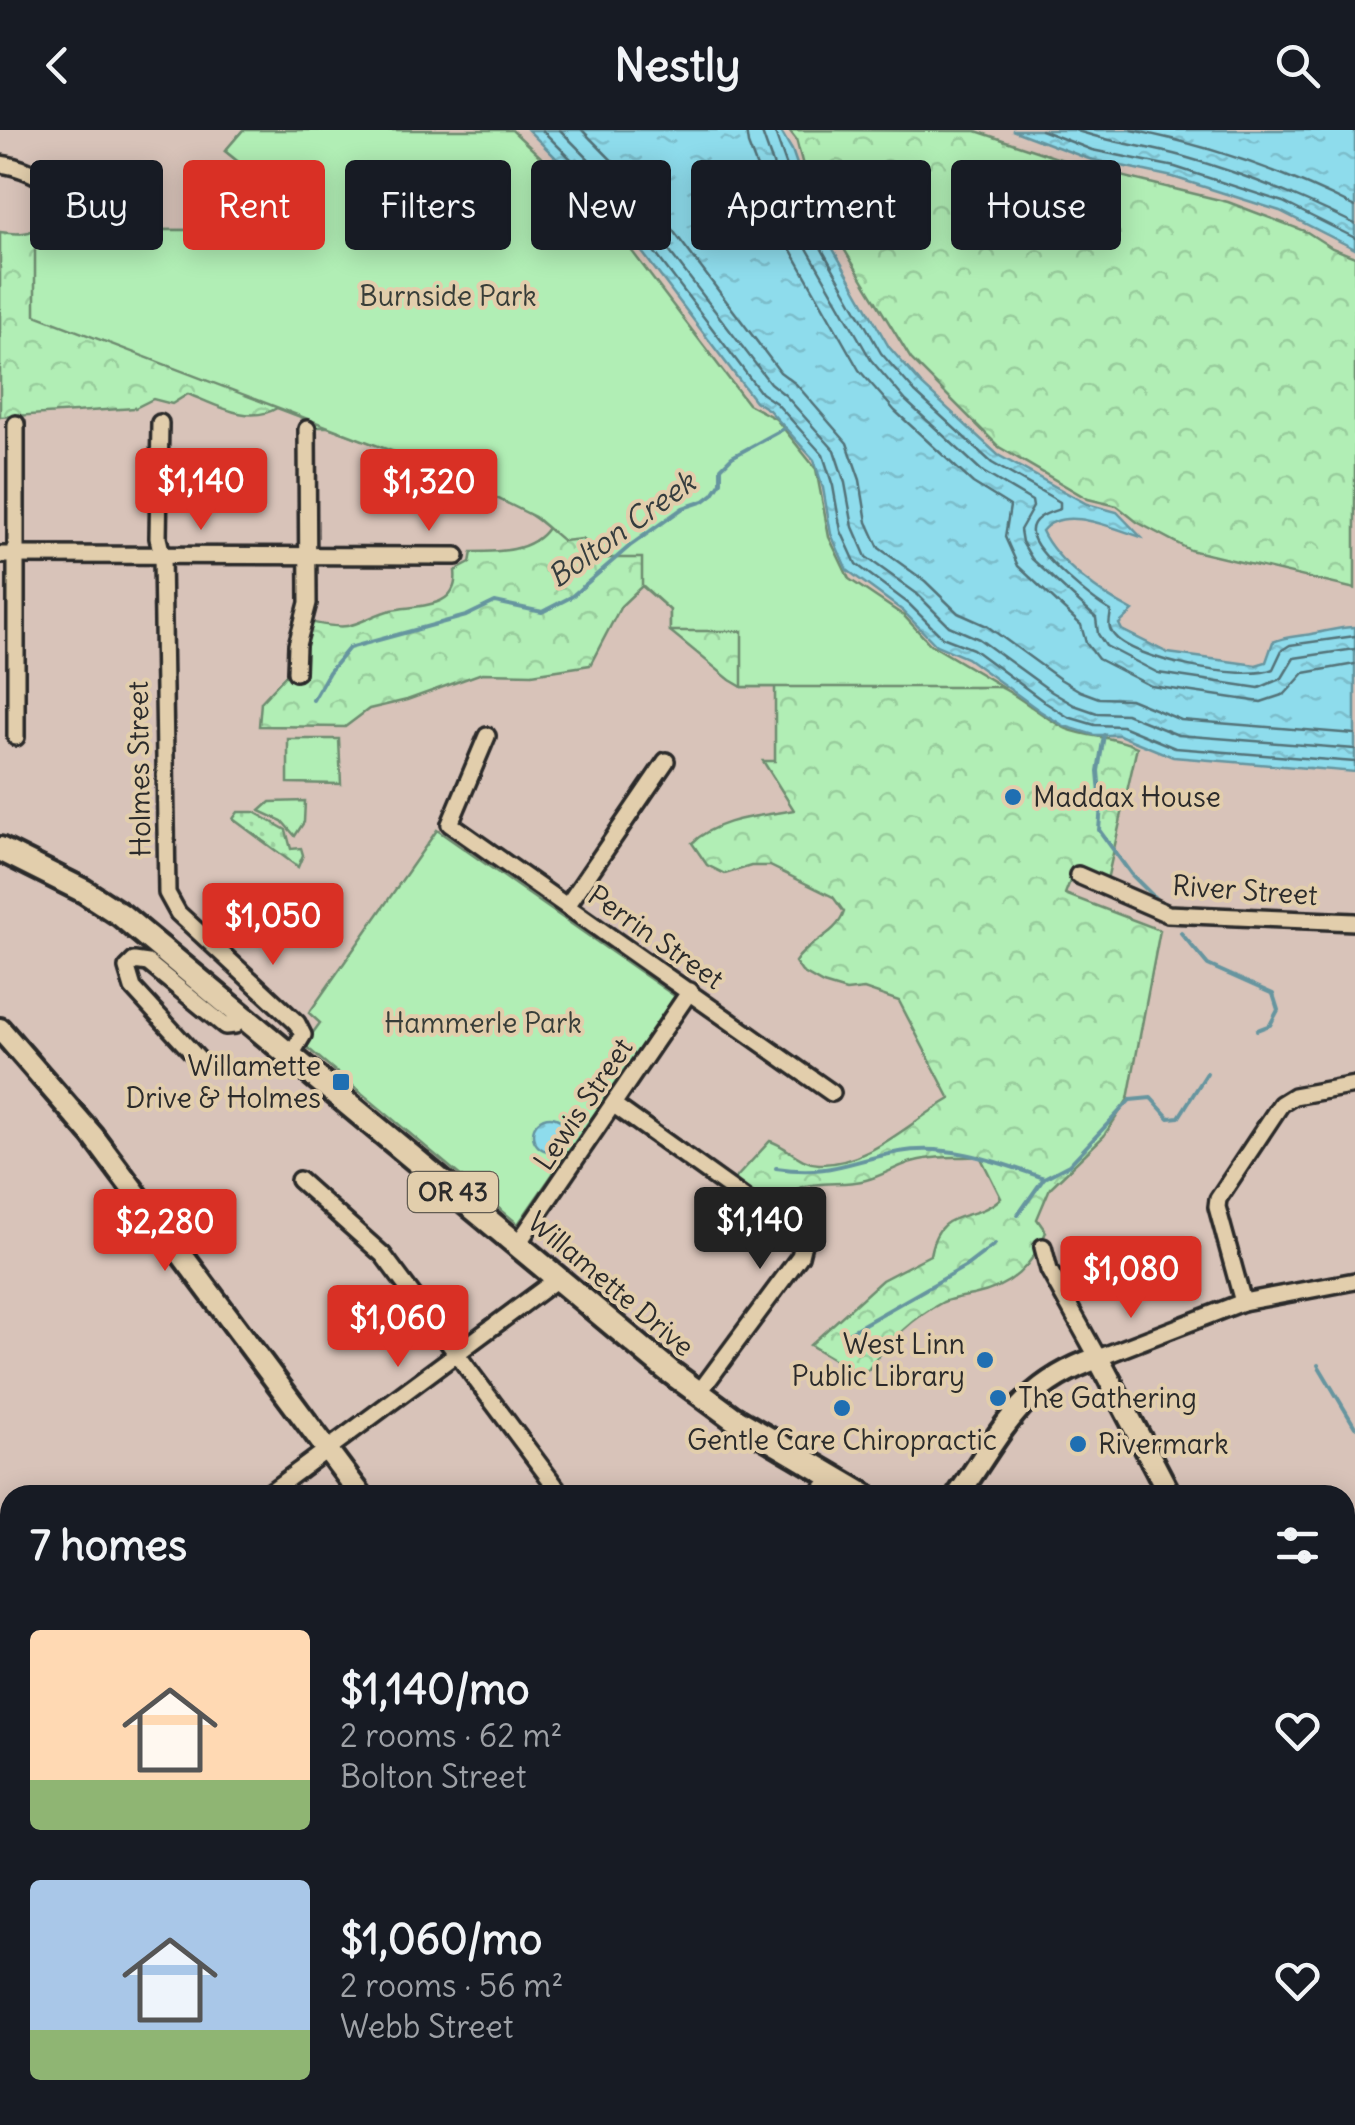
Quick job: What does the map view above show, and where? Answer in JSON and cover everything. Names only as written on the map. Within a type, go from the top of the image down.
[{"type":"main road","name":"Willamette Drive","points":[[0,849],[84,890],[121,915],[698,1394],[847,1485]]},
{"type":"street","points":[[0,164],[30,171]]},
{"type":"street","name":"Holmes Street","points":[[160,423],[158,538],[162,555],[166,893],[178,913],[297,1023],[303,1035],[291,1055]]},
{"type":"street","points":[[16,424],[8,555],[16,737]]},
{"type":"street","points":[[296,672],[297,645],[308,603],[307,429]]},
{"type":"street","points":[[8,555],[456,556]]},
{"type":"street","name":"Perrin Street","points":[[488,736],[450,824],[832,1093]]},
{"type":"street","points":[[567,906],[666,761]]},
{"type":"street","name":"River Street","points":[[1078,874],[1168,914],[1355,922]]},
{"type":"street","points":[[201,1062],[133,988],[128,968],[134,961],[148,963],[225,1026],[235,1024],[243,1016]]},
{"type":"street","name":"Lewis Street","points":[[517,1245],[690,991]]},
{"type":"street","points":[[0,1029],[94,1136],[354,1485]]},
{"type":"street","points":[[1243,1302],[1218,1199],[1281,1104],[1294,1096],[1355,1084]]},
{"type":"street","points":[[614,1105],[803,1244],[800,1256],[698,1394]]},
{"type":"street","points":[[299,1180],[383,1255],[555,1485]]},
{"type":"street","points":[[1043,1247],[1049,1270],[1165,1485]]},
{"type":"street","points":[[279,1485],[558,1280]]},
{"type":"street","points":[[965,1485],[1029,1394],[1055,1376],[1243,1302],[1355,1281]]},
{"type":"street","points":[[826,1485],[834,1477]]},
{"type":"green space","points":[[243,130],[282,160],[236,160],[225,151]]},
{"type":"green space","name":"Burnside Park","points":[[243,130],[512,130],[544,160],[531,160],[531,250],[631,250],[748,404],[776,419],[816,469],[829,537],[849,579],[904,616],[930,644],[1003,687],[742,687],[742,631],[670,631],[670,610],[642,585],[642,558],[608,558],[582,539],[563,541],[535,517],[436,468],[35,315],[35,250],[163,250],[163,230],[183,230],[183,250],[325,250],[325,160],[236,160],[225,151]]},
{"type":"green space","points":[[789,130],[976,131],[1063,160],[951,160],[951,250],[1121,250],[1121,176],[1228,202],[1307,232],[1355,257],[1355,589],[1190,550],[1137,522],[1117,506],[1088,499],[999,447],[911,359],[845,250],[931,250],[931,160],[802,160]]},
{"type":"green space","points":[[325,193],[345,209],[345,250],[398,250],[814,571],[974,687],[999,687],[1067,729],[1137,747],[1107,880],[1075,868],[1065,894],[1160,930],[1128,1099],[1104,1136],[1050,1188],[1037,1219],[1046,1232],[1018,1274],[998,1287],[932,1308],[901,1332],[868,1370],[854,1371],[810,1345],[882,1280],[930,1255],[941,1228],[1001,1198],[980,1156],[917,1160],[866,1180],[803,1187],[792,1191],[777,1212],[735,1179],[770,1141],[812,1163],[837,1163],[871,1150],[950,1099],[899,1001],[864,989],[846,991],[823,984],[802,972],[795,962],[840,920],[844,912],[833,897],[770,866],[751,866],[725,874],[707,865],[692,843],[727,823],[794,810],[763,761],[775,761],[775,687],[742,687],[730,680],[670,631],[670,610],[642,586],[621,606],[590,665],[532,674],[482,673],[369,709],[345,727],[259,726],[261,702],[287,674],[302,674],[309,622],[347,626],[386,611],[434,603],[451,593],[455,571],[470,563],[472,552],[524,546],[548,528],[472,482],[328,427],[313,427],[306,419],[277,408],[244,414],[188,394],[172,404],[153,399],[135,408],[0,417],[0,232],[30,231],[30,250],[163,250],[163,230],[183,230],[183,250],[325,250]]},
{"type":"green space","points":[[288,739],[339,739],[341,784],[288,783]]},
{"type":"green space","points":[[305,801],[304,822],[295,836],[282,821],[260,811],[270,802]]},
{"type":"green space","points":[[238,812],[254,812],[286,830],[291,849],[301,848],[303,855],[298,867],[233,819]]},
{"type":"green space","name":"Hammerle Park","points":[[437,830],[676,997],[518,1224],[304,1045],[320,1023],[309,1013]]},
{"type":"water","points":[[528,130],[780,130],[795,160],[691,160],[691,250],[834,250],[889,347],[922,385],[998,455],[1087,504],[1117,512],[1141,537],[1076,519],[1051,523],[1042,531],[1058,555],[1082,577],[1133,611],[1119,624],[1122,630],[1168,653],[1256,665],[1266,662],[1273,642],[1278,640],[1355,627],[1355,772],[1173,757],[1119,735],[1094,735],[1064,726],[967,658],[936,645],[903,611],[847,570],[831,534],[814,460],[769,410],[755,401],[641,250],[671,250],[671,160],[558,160]]},
{"type":"water","points":[[1012,130],[1355,130],[1355,249],[1280,211],[1173,177],[1121,166],[1121,160],[1089,159]]},
{"type":"water","points":[[550,1117],[562,1122],[567,1134],[562,1146],[550,1151],[538,1146],[533,1134],[538,1122]]},
{"type":"waterway","name":"Bolton Creek","points":[[313,700],[349,648],[466,616],[495,602],[542,612],[571,597],[631,545],[683,508],[713,494],[721,482],[721,468],[732,457],[785,428]]},
{"type":"waterway","points":[[1104,735],[1098,771],[1099,830],[1131,874],[1159,902]]},
{"type":"waterway","points":[[1181,933],[1208,965],[1273,994],[1278,1010],[1270,1025],[1257,1030]]},
{"type":"waterway","points":[[1018,1215],[1044,1178],[1069,1165],[1130,1100],[1151,1098],[1169,1118],[1179,1117],[1207,1073]]},
{"type":"waterway","points":[[776,1168],[826,1169],[899,1152],[936,1150],[973,1156],[1044,1178]]},
{"type":"waterway","points":[[845,1335],[966,1266],[995,1244]]},
{"type":"waterway","points":[[1318,1365],[1355,1427]]},
{"type":"place","name":"Maddax House","points":[[1013,797]]},
{"type":"place","name":"Willamette Drive & Holmes","points":[[341,1082]]},
{"type":"place","name":"West Linn Public Library","points":[[985,1360]]},
{"type":"place","name":"The Gathering","points":[[998,1398]]},
{"type":"place","name":"Gentle Care Chiropractic","points":[[842,1408]]},
{"type":"place","name":"Rivermark","points":[[1078,1444]]}]
